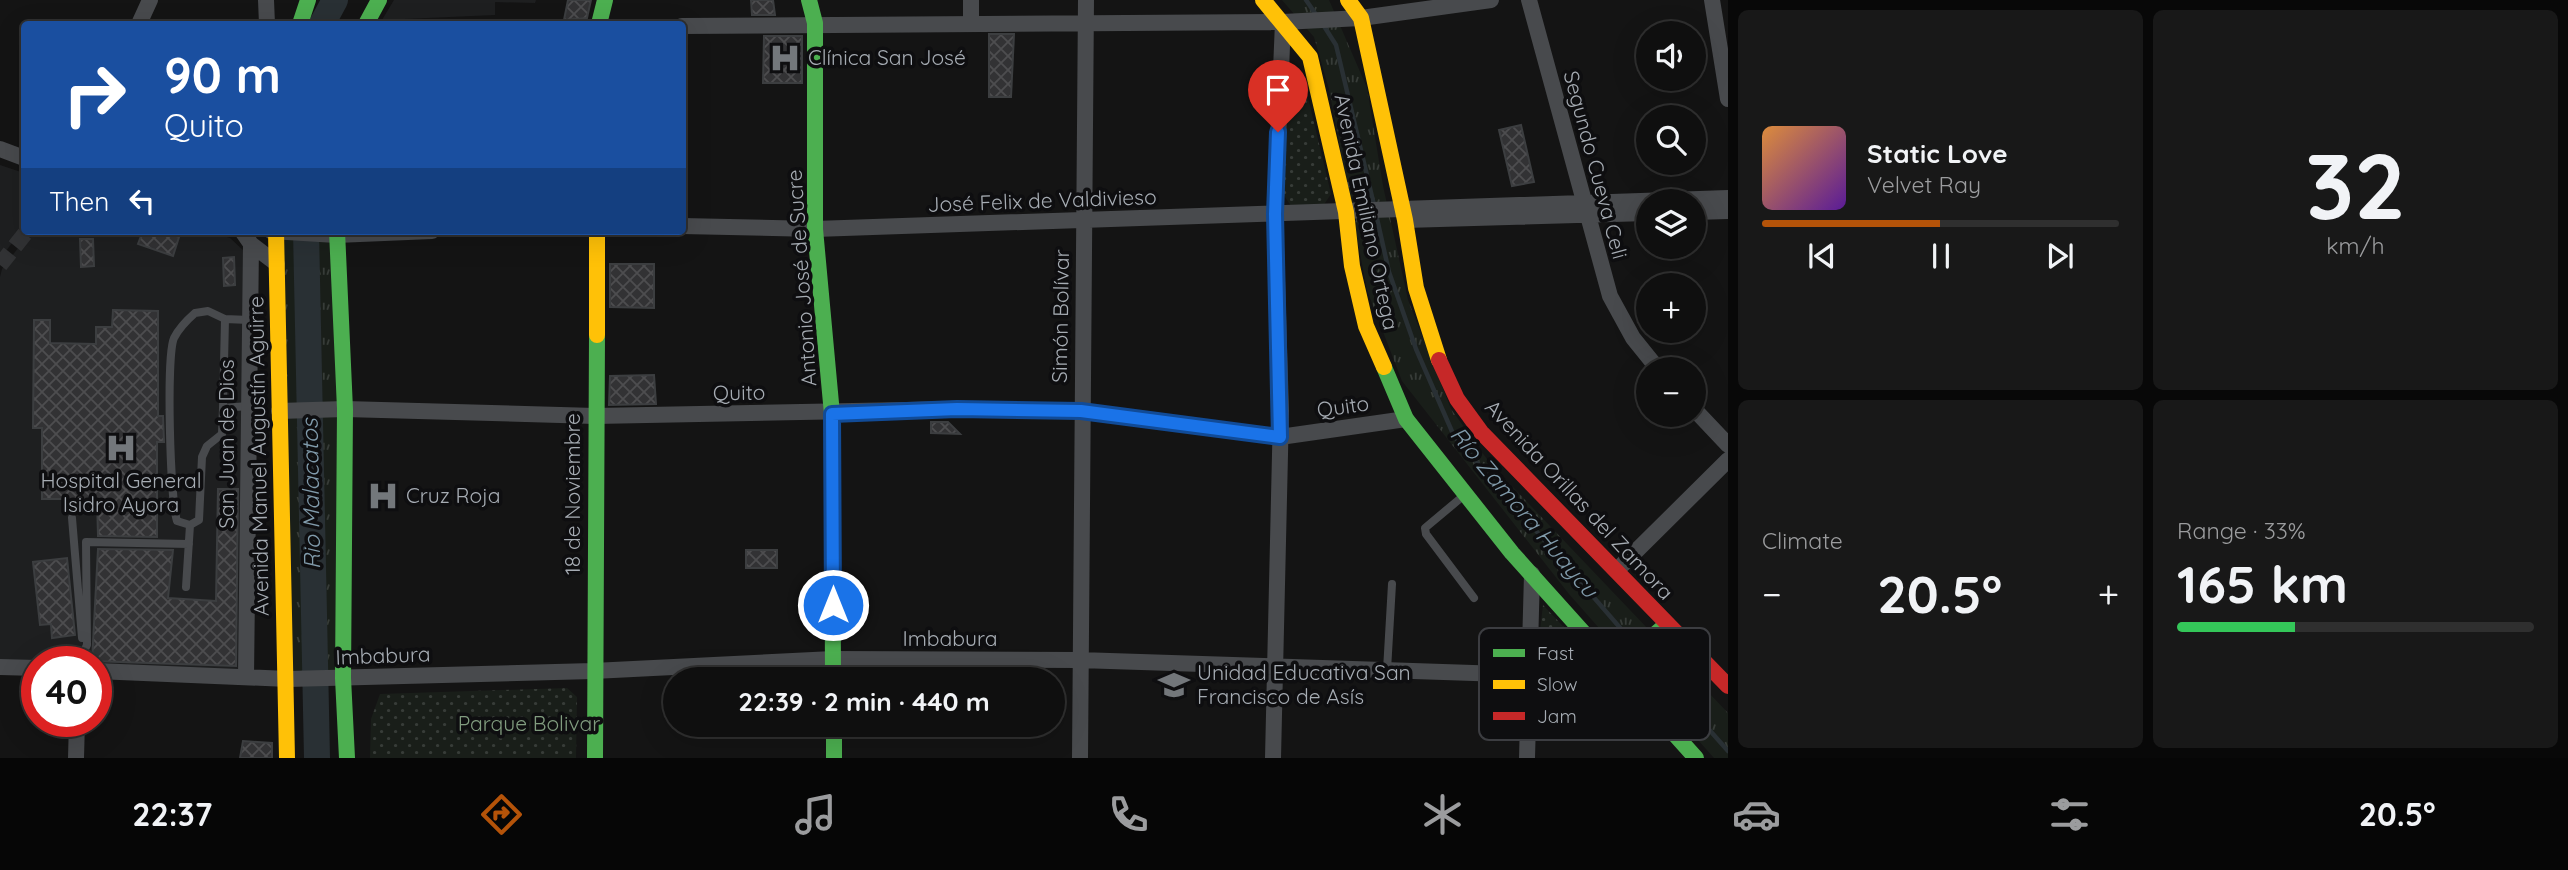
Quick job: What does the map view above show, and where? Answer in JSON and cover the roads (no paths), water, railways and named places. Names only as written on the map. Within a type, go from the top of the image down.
[{"type":"main road","points":[[301,21],[308,0]]},
{"type":"main road","points":[[368,21],[379,0]]},
{"type":"main road","points":[[600,21],[605,0]]},
{"type":"main road","name":"Antonio José de Sucre","points":[[809,0],[815,23],[816,229],[832,414],[833,667]]},
{"type":"main road","name":"Avenida Emiliano Ortega","points":[[1263,0],[1310,57],[1346,212],[1352,266],[1366,326],[1406,419],[1465,495],[1580,628]]},
{"type":"main road","name":"Avenida Orillas del Zamora","points":[[1348,0],[1361,18],[1404,216],[1408,250],[1429,331],[1457,400],[1498,449],[1618,569],[1671,628]]},
{"type":"main road","name":"Avenida Manuel Augustín Aguirre","points":[[278,235],[284,411],[287,758]]},
{"type":"main road","points":[[334,235],[341,409],[341,679],[346,758]]},
{"type":"main road","name":"18 de Noviembre","points":[[595,758],[593,671],[597,235]]},
{"type":"main road","points":[[1662,628],[1667,624]]},
{"type":"main road","name":"Avenida Orillas del Zamora","points":[[1710,668],[1728,686]]},
{"type":"main road","points":[[834,737],[834,758]]},
{"type":"main road","name":"Avenida Emiliano Ortega","points":[[1679,740],[1694,757]]},
{"type":"street","points":[[140,21],[150,0]]},
{"type":"street","points":[[266,0],[267,21]]},
{"type":"street","points":[[971,0],[971,24]]},
{"type":"street","name":"Simón Bolívar","points":[[1080,758],[1086,0]]},
{"type":"street","points":[[686,26],[1086,21],[1283,22],[1361,18],[1416,5],[1491,0]]},
{"type":"street","name":"Segundo Cueva Celi","points":[[1529,0],[1610,296],[1633,338],[1648,357]]},
{"type":"street","points":[[1712,0],[1728,99]]},
{"type":"street","points":[[1273,758],[1280,437],[1275,214],[1283,22]]},
{"type":"street","points":[[0,149],[21,157]]},
{"type":"street","points":[[1585,209],[1728,198]]},
{"type":"street","points":[[1585,209],[1636,212]]},
{"type":"street","name":"José Felix de Valdivieso","points":[[686,226],[816,229],[1346,212],[1404,216],[1585,209]]},
{"type":"street","points":[[1706,212],[1728,211]]},
{"type":"street","name":"San Juan de Dios","points":[[246,238],[277,264]]},
{"type":"street","name":"San Juan de Dios","points":[[246,238],[249,320],[246,677]]},
{"type":"street","name":"Quito","points":[[284,411],[341,409],[595,416],[832,414],[957,409],[1081,411],[1280,437],[1406,419]]},
{"type":"street","points":[[1706,421],[1728,444]]},
{"type":"street","points":[[1618,569],[1728,460]]},
{"type":"street","points":[[1530,628],[1532,574]]},
{"type":"street","name":"Imbabura","points":[[112,672],[341,679],[593,671],[833,659],[1079,660],[1479,674]]},
{"type":"street","points":[[0,667],[21,668]]},
{"type":"street","points":[[76,758],[77,737]]},
{"type":"street","points":[[1527,740],[1527,758]]},
{"type":"lane","points":[[225,319],[222,434],[207,446],[202,457],[199,520],[190,524],[177,521],[174,512],[170,461],[173,339],[195,313],[208,311],[225,319],[249,320]]},
{"type":"lane","points":[[223,408],[248,406]]},
{"type":"lane","points":[[1465,495],[1425,528],[1426,534],[1474,598]]},
{"type":"lane","points":[[72,518],[81,646]]},
{"type":"lane","points":[[186,587],[190,524]]},
{"type":"lane","points":[[87,646],[86,542],[189,544]]},
{"type":"lane","points":[[1387,670],[1392,584]]},
{"type":"waterway","name":"Rio Malacatos","points":[[324,21],[335,0]]},
{"type":"waterway","name":"Río Zamora Huaycu","points":[[1306,0],[1317,16]]},
{"type":"waterway","name":"Río Zamora Huaycu","points":[[1322,23],[1336,45],[1374,205]]},
{"type":"waterway","name":"Río Zamora Huaycu","points":[[1376,214],[1389,272],[1416,349],[1454,436],[1620,628]]},
{"type":"waterway","name":"Rio Malacatos","points":[[306,235],[317,758]]},
{"type":"waterway","name":"Río Zamora Huaycu","points":[[1710,731],[1728,751]]},
{"type":"tunnel","points":[[0,265],[24,235]]},
{"type":"place","name":"Clínica San José","points":[[785,58]]},
{"type":"place","name":"Hospital General Isidro Ayora","points":[[121,448]]},
{"type":"place","name":"Cruz Roja","points":[[383,496]]},
{"type":"place","name":"Unidad Educativa San Francisco de Asís","points":[[1174,685]]},
{"type":"park label","name":"Parque Bolivar","points":[[529,724]]}]
